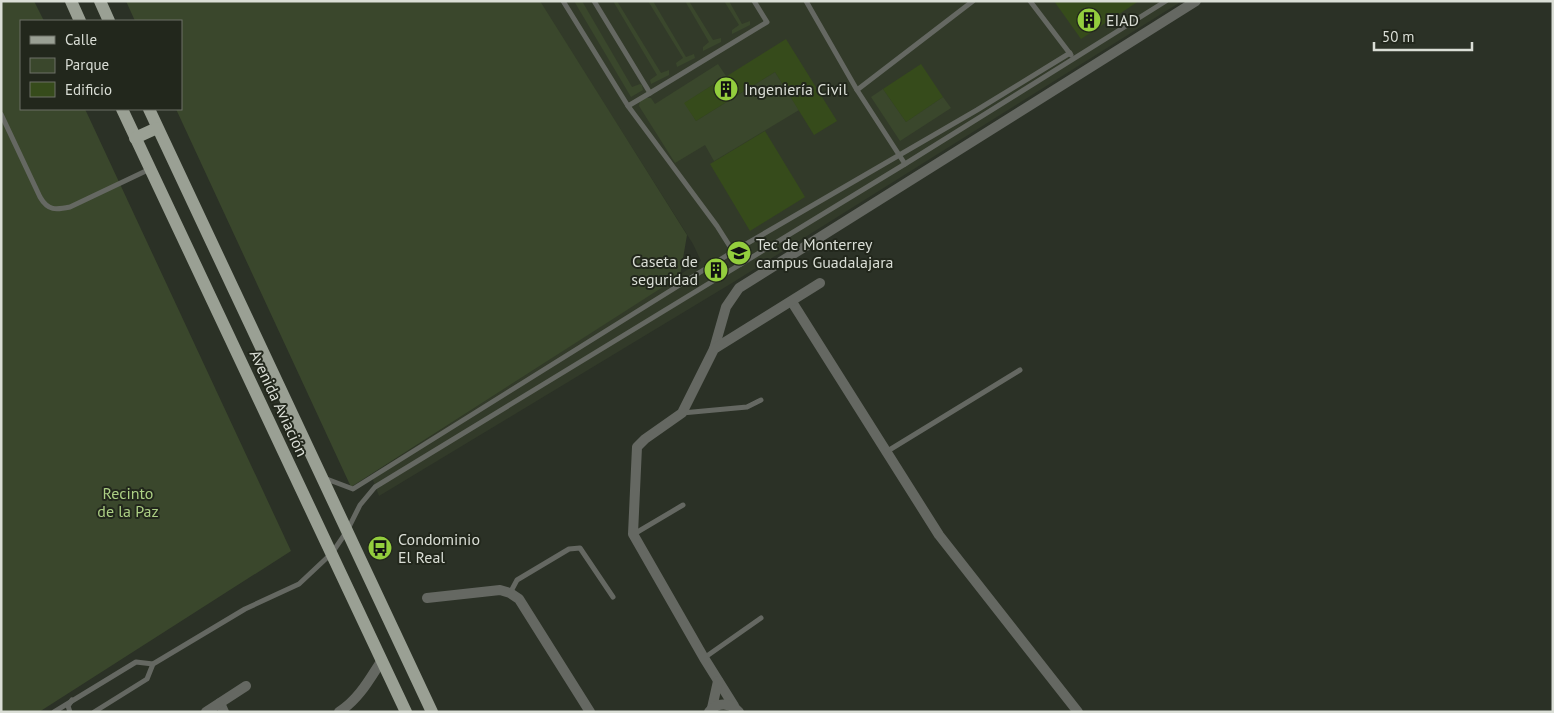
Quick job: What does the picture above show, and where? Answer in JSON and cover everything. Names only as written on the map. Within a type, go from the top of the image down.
[{"type":"main road","points":[[71,1],[80,20]]},
{"type":"main road","points":[[100,1],[109,20]]},
{"type":"main road","name":"Avenida Aviación","points":[[122,110],[406,712]]},
{"type":"main road","name":"Avenida Aviación","points":[[148,110],[432,712]]},
{"type":"main road","points":[[136,138],[157,128]]},
{"type":"street","points":[[737,709],[704,658],[633,534],[637,447],[682,413],[714,349],[726,307],[739,288],[1196,1]]},
{"type":"street","points":[[714,349],[820,283]]},
{"type":"street","points":[[792,302],[940,535],[1078,712]]},
{"type":"street","points":[[427,598],[500,590],[510,593],[519,599],[590,712]]},
{"type":"street","points":[[339,712],[350,705],[361,694],[382,660]]},
{"type":"street","points":[[711,710],[718,681]]},
{"type":"street","points":[[206,712],[222,707],[246,686]]},
{"type":"street","points":[[711,710],[721,704],[737,709]]},
{"type":"lane","points":[[563,1],[628,106],[717,226],[741,264]]},
{"type":"lane","points":[[594,1],[650,93]]},
{"type":"lane","points":[[628,106],[767,22],[754,1]]},
{"type":"lane","points":[[806,1],[857,90],[904,164]]},
{"type":"lane","points":[[857,90],[973,1]]},
{"type":"lane","points":[[1030,1],[1075,59]]},
{"type":"lane","points":[[94,712],[147,679],[153,664],[245,609],[299,584],[332,553],[347,531],[360,505],[375,487],[1075,59],[1166,1]]},
{"type":"lane","points":[[321,477],[353,489],[734,251],[1070,53]]},
{"type":"lane","points":[[1,114],[44,205],[51,208],[70,207],[150,169]]},
{"type":"lane","points":[[886,452],[1020,370]]},
{"type":"lane","points":[[682,413],[747,407],[761,400]]},
{"type":"lane","points":[[633,534],[683,505]]},
{"type":"lane","points":[[510,593],[517,580],[569,549],[580,548],[613,597]]},
{"type":"lane","points":[[704,658],[761,618]]},
{"type":"lane","points":[[54,712],[136,662],[153,664]]},
{"type":"lane","points":[[70,712],[68,706],[72,700]]},
{"type":"shaded area","name":"Tec de Monterrey campus Guadalajara","points":[[539,1],[1182,1],[732,283],[379,496],[371,475],[701,261],[693,244]]},
{"type":"green space","name":"Recinto de la Paz","points":[[1,1],[34,1],[44,20],[20,20],[20,110],[85,110],[291,551],[39,712],[1,712]]},
{"type":"green space","points":[[126,1],[540,1],[687,235],[680,276],[351,487],[176,110],[182,110],[182,20],[135,20]]},
{"type":"green space","points":[[574,1],[582,1],[632,87],[640,84],[643,90],[631,97]]},
{"type":"green space","points":[[613,1],[617,1],[661,73],[669,70],[669,75],[651,84],[650,80],[657,75]]},
{"type":"green space","points":[[648,1],[653,1],[686,57],[694,54],[695,58],[677,67],[676,63],[683,58]]},
{"type":"green space","points":[[685,1],[689,1],[713,40],[721,38],[721,42],[703,51],[703,47],[709,42]]},
{"type":"green space","points":[[724,1],[729,1],[742,24],[750,21],[750,25],[732,34],[732,30],[739,25]]},
{"type":"green space","points":[[718,64],[726,76],[685,103],[696,121],[775,72],[799,110],[714,161],[705,145],[675,163],[639,106],[640,101],[651,98],[655,104]]},
{"type":"green space","points":[[883,89],[906,122],[943,97],[951,108],[900,141],[871,97]]},
{"type":"building","name":"EIAD","points":[[1054,1],[1139,1],[1081,39]]},
{"type":"building","name":"Ingeniería Civil","points":[[786,39],[837,121],[814,135],[775,72],[696,121],[684,103]]},
{"type":"building","points":[[921,64],[943,97],[906,122],[883,89]]},
{"type":"building","points":[[765,131],[805,197],[750,231],[710,164]]},
{"type":"place","name":"EIAD","points":[[1089,20]]},
{"type":"place","name":"Ingeniería Civil","points":[[726,89]]},
{"type":"place","name":"Tec de Monterrey campus Guadalajara","points":[[739,253]]},
{"type":"place","name":"Caseta de seguridad","points":[[716,270]]},
{"type":"place","name":"Condominio El Real","points":[[380,548]]}]
